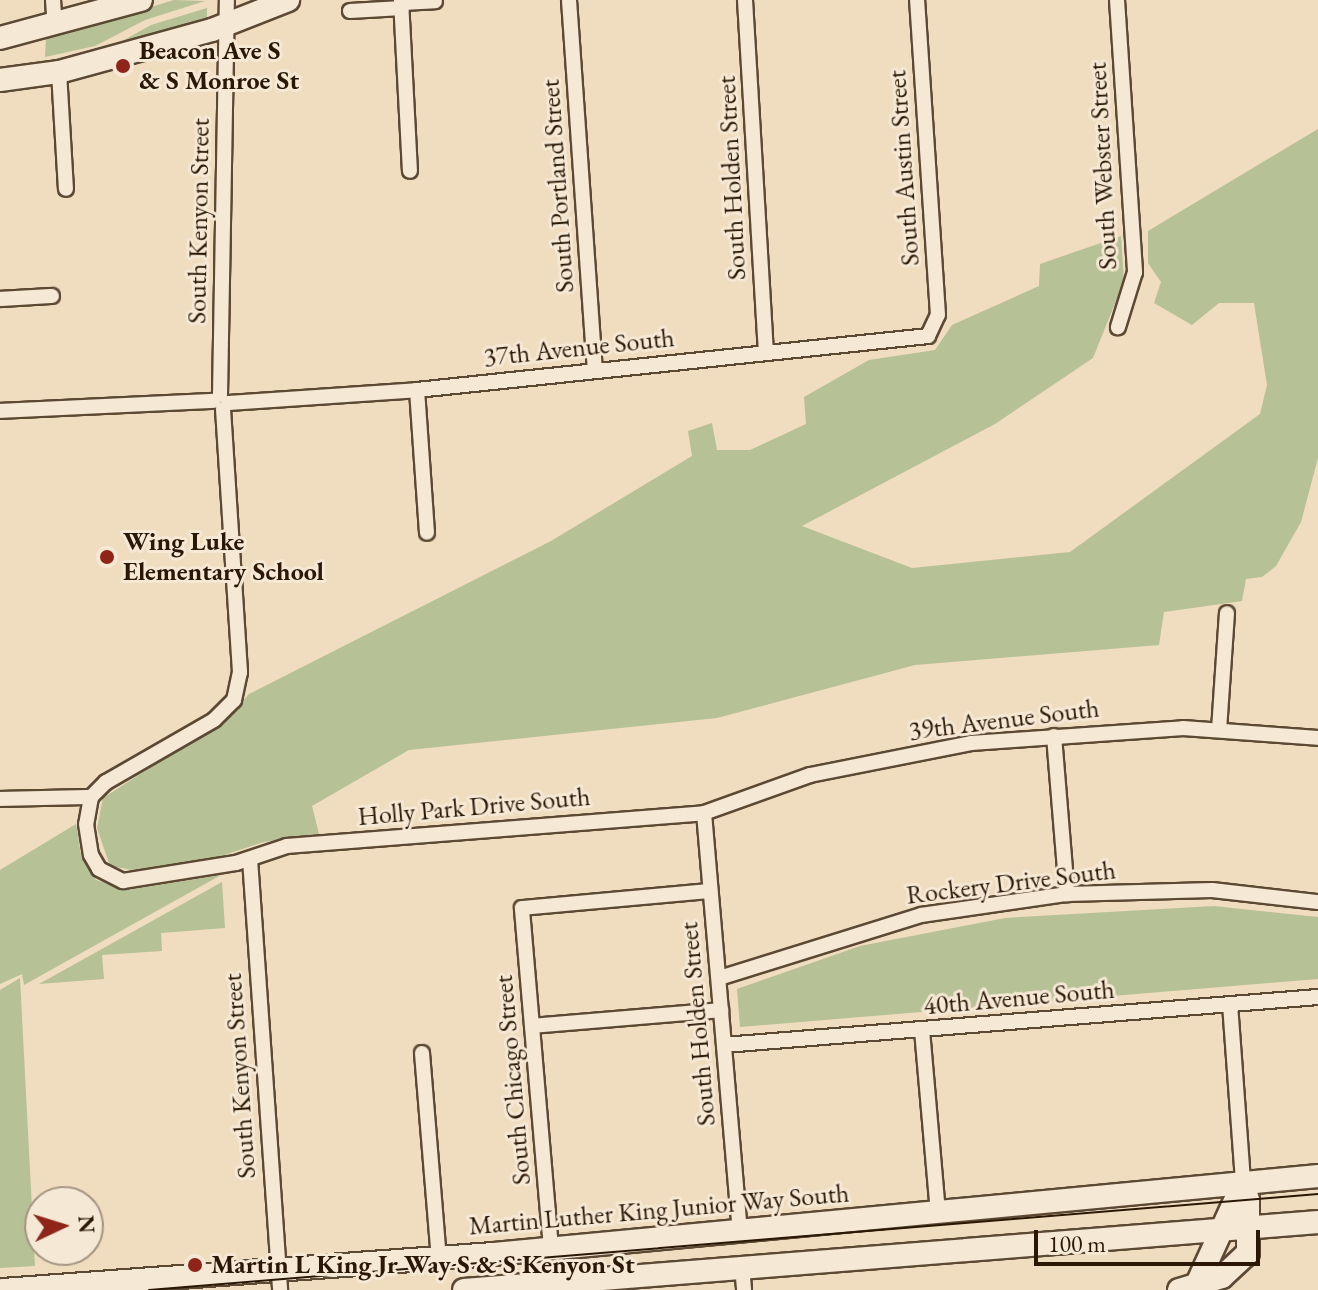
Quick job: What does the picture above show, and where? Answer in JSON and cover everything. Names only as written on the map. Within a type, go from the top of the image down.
[{"type":"main road","points":[[0,38],[55,26],[141,0]]},
{"type":"main road","points":[[0,80],[59,72],[227,26],[288,0]]},
{"type":"main road","name":"Martin Luther King Junior Way South","points":[[3,1290],[279,1280],[439,1258],[938,1214],[1318,1176]]},
{"type":"main road","points":[[1192,1288],[1222,1277],[1242,1262],[1250,1247],[1243,1183]]},
{"type":"main road","points":[[1192,1288],[1218,1228],[1243,1183]]},
{"type":"main road","points":[[464,1290],[527,1288],[742,1266],[1318,1222]]},
{"type":"street","points":[[53,0],[55,26]]},
{"type":"street","name":"South Kenyon Street","points":[[91,797],[106,782],[214,720],[234,700],[240,672],[221,402],[227,0]]},
{"type":"street","name":"South Portland Street","points":[[569,0],[595,368]]},
{"type":"street","name":"South Holden Street","points":[[745,0],[766,352]]},
{"type":"street","name":"South Austin Street","points":[[917,0],[938,315],[933,332]]},
{"type":"street","name":"South Webster Street","points":[[1117,0],[1135,272],[1118,327]]},
{"type":"street","points":[[350,11],[435,1]]},
{"type":"street","points":[[402,4],[410,171]]},
{"type":"street","points":[[59,72],[66,189]]},
{"type":"street","points":[[0,299],[52,296]]},
{"type":"street","name":"37th Avenue South","points":[[0,411],[417,390],[595,368],[920,338],[933,332]]},
{"type":"street","points":[[417,390],[427,533]]},
{"type":"street","points":[[1219,730],[1227,613]]},
{"type":"street","name":"39th Avenue South","points":[[704,813],[810,775],[971,743],[1054,736],[1219,730],[1318,738]]},
{"type":"street","points":[[1054,736],[1067,894]]},
{"type":"street","points":[[0,799],[91,797],[87,841],[99,869],[111,877],[136,881],[250,859]]},
{"type":"street","name":"South Holden Street","points":[[704,813],[740,1232]]},
{"type":"street","name":"Holly Park Drive South","points":[[250,859],[287,846],[704,813]]},
{"type":"street","name":"South Kenyon Street","points":[[250,859],[279,1280]]},
{"type":"street","name":"Rockery Drive South","points":[[719,978],[921,915],[1067,894],[1212,890],[1318,902]]},
{"type":"street","name":"South Chicago Street","points":[[551,1248],[522,908],[710,891]]},
{"type":"street","name":"40th Avenue South","points":[[724,1045],[1318,997]]},
{"type":"street","points":[[1230,1004],[1243,1183]]},
{"type":"street","points":[[532,1026],[721,1010]]},
{"type":"street","points":[[922,1030],[938,1214]]},
{"type":"street","points":[[422,1053],[439,1258]]},
{"type":"street","points":[[742,1266],[744,1290]]},
{"type":"green space","points":[[174,0],[205,1],[145,20],[95,46],[45,57],[46,39]]},
{"type":"green space","points":[[207,8],[207,25],[47,68],[47,61],[115,45],[151,25]]},
{"type":"green space","points":[[1318,129],[1318,458],[1301,522],[1276,566],[1262,577],[1246,579],[1242,601],[1164,612],[1159,645],[915,665],[717,718],[409,750],[312,806],[319,834],[264,842],[203,862],[133,870],[110,866],[97,828],[103,798],[229,717],[249,694],[551,541],[692,456],[688,431],[712,423],[717,450],[750,450],[806,424],[804,397],[869,360],[935,350],[952,325],[1039,286],[1040,264],[1121,236],[1124,281],[1093,358],[995,424],[802,526],[912,568],[1070,552],[1260,414],[1267,385],[1254,303],[1219,303],[1192,325],[1154,303],[1161,282],[1148,263],[1148,231]]},
{"type":"green space","points":[[76,824],[81,855],[96,880],[127,890],[221,875],[24,985],[22,974],[0,984],[0,870]]},
{"type":"green space","points":[[222,882],[225,928],[161,933],[162,951],[102,955],[104,979],[39,984]]},
{"type":"green space","points":[[1214,906],[1318,917],[1318,979],[740,1027],[737,989],[860,946],[1005,918]]},
{"type":"green space","points":[[20,978],[31,1186],[24,1186],[24,1266],[35,1266],[0,1268],[0,990]]},
{"type":"tram line","points":[[149,1290],[1318,1194]]},
{"type":"place","name":"Beacon Ave S & S Monroe St","points":[[123,66]]},
{"type":"place","name":"Wing Luke Elementary School","points":[[107,557]]},
{"type":"place","name":"Martin L King Jr Way S & S Kenyon St","points":[[195,1265]]}]
